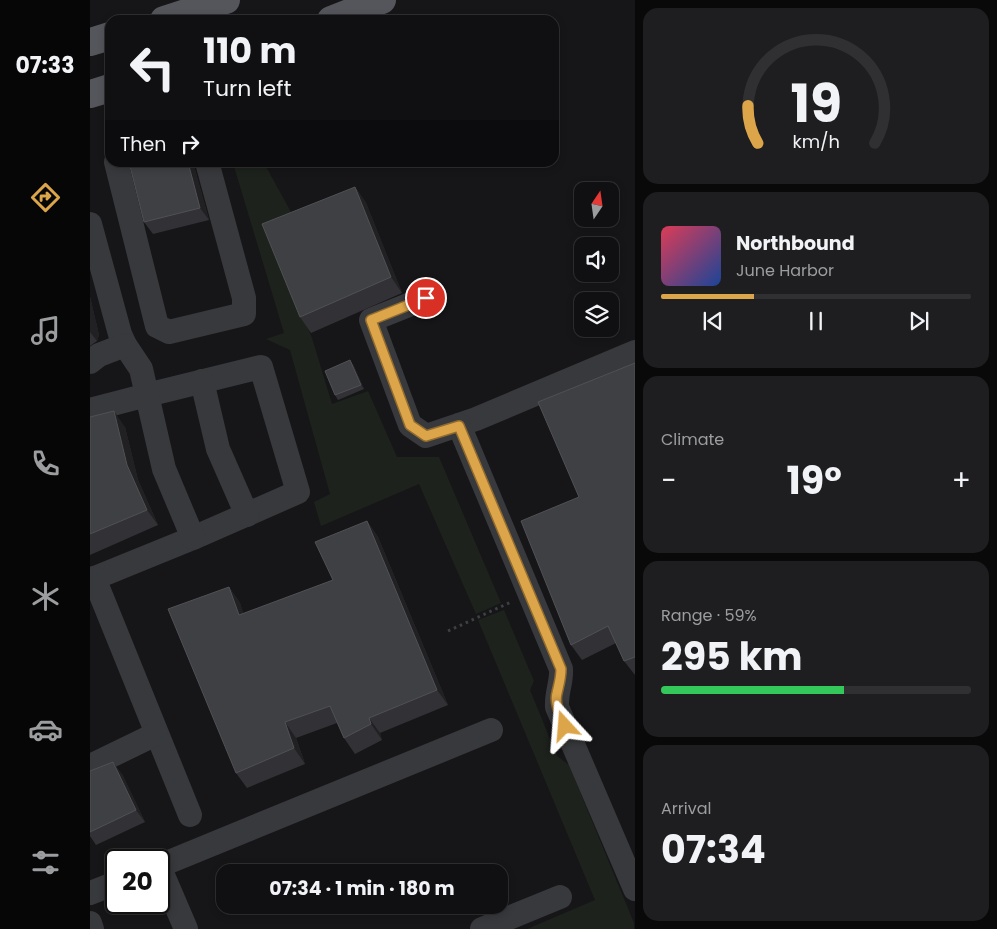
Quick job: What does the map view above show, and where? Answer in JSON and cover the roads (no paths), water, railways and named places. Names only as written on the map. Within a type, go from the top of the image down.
[{"type":"main road","points":[[180,15],[226,0]]},
{"type":"main road","points":[[344,15],[382,0]]},
{"type":"main road","points":[[90,42],[105,38]]},
{"type":"main road","points":[[90,94],[105,90]]},
{"type":"lane","points":[[117,167],[157,326]]},
{"type":"lane","points":[[93,357],[123,340],[157,326],[169,332],[244,314],[244,298],[208,167]]},
{"type":"lane","points":[[90,224],[123,340],[142,369],[164,469],[193,538]]},
{"type":"lane","points":[[426,298],[371,320],[410,425],[426,436],[459,426],[634,352]]},
{"type":"lane","points":[[90,410],[147,394],[261,367],[298,492],[193,538],[92,579],[190,815]]},
{"type":"lane","points":[[202,381],[218,449],[247,515]]},
{"type":"lane","points":[[459,426],[561,669],[562,680],[556,695],[557,707],[634,889]]},
{"type":"lane","points":[[170,861],[491,730]]},
{"type":"lane","points":[[90,766],[156,734]]},
{"type":"lane","points":[[90,893],[105,887]]},
{"type":"lane","points":[[170,892],[186,929]]},
{"type":"lane","points":[[482,929],[560,897]]},
{"type":"lane","points":[[90,922],[92,929]]}]
